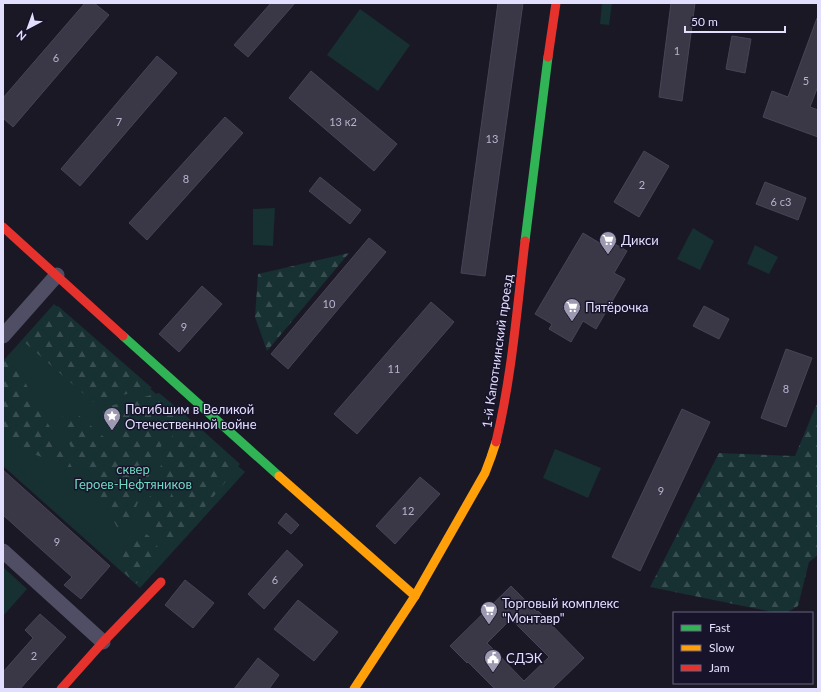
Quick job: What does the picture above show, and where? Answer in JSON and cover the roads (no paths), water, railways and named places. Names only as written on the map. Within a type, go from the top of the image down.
[{"type":"street","name":"1-й Капотнинский проезд","points":[[354,689],[415,596],[485,473],[497,441],[512,352],[545,79],[556,3]]},
{"type":"street","points":[[3,227],[415,596]]},
{"type":"street","points":[[3,336],[57,275]]},
{"type":"street","points":[[3,551],[103,642]]},
{"type":"street","points":[[61,689],[103,642],[161,582]]},
{"type":"place","name":"Дикси","points":[[608,255]]},
{"type":"place","name":"Пятёрочка","points":[[572,322]]},
{"type":"place","name":"Погибшим в Великой Отечественной войне","points":[[112,431]]},
{"type":"place","name":"Торговый комплекс \"Монтавр\"","points":[[489,625]]},
{"type":"place","name":"СДЭК","points":[[493,673]]},
{"type":"park label","name":"сквер Героев-Нефтяников","points":[[133,476]]}]
